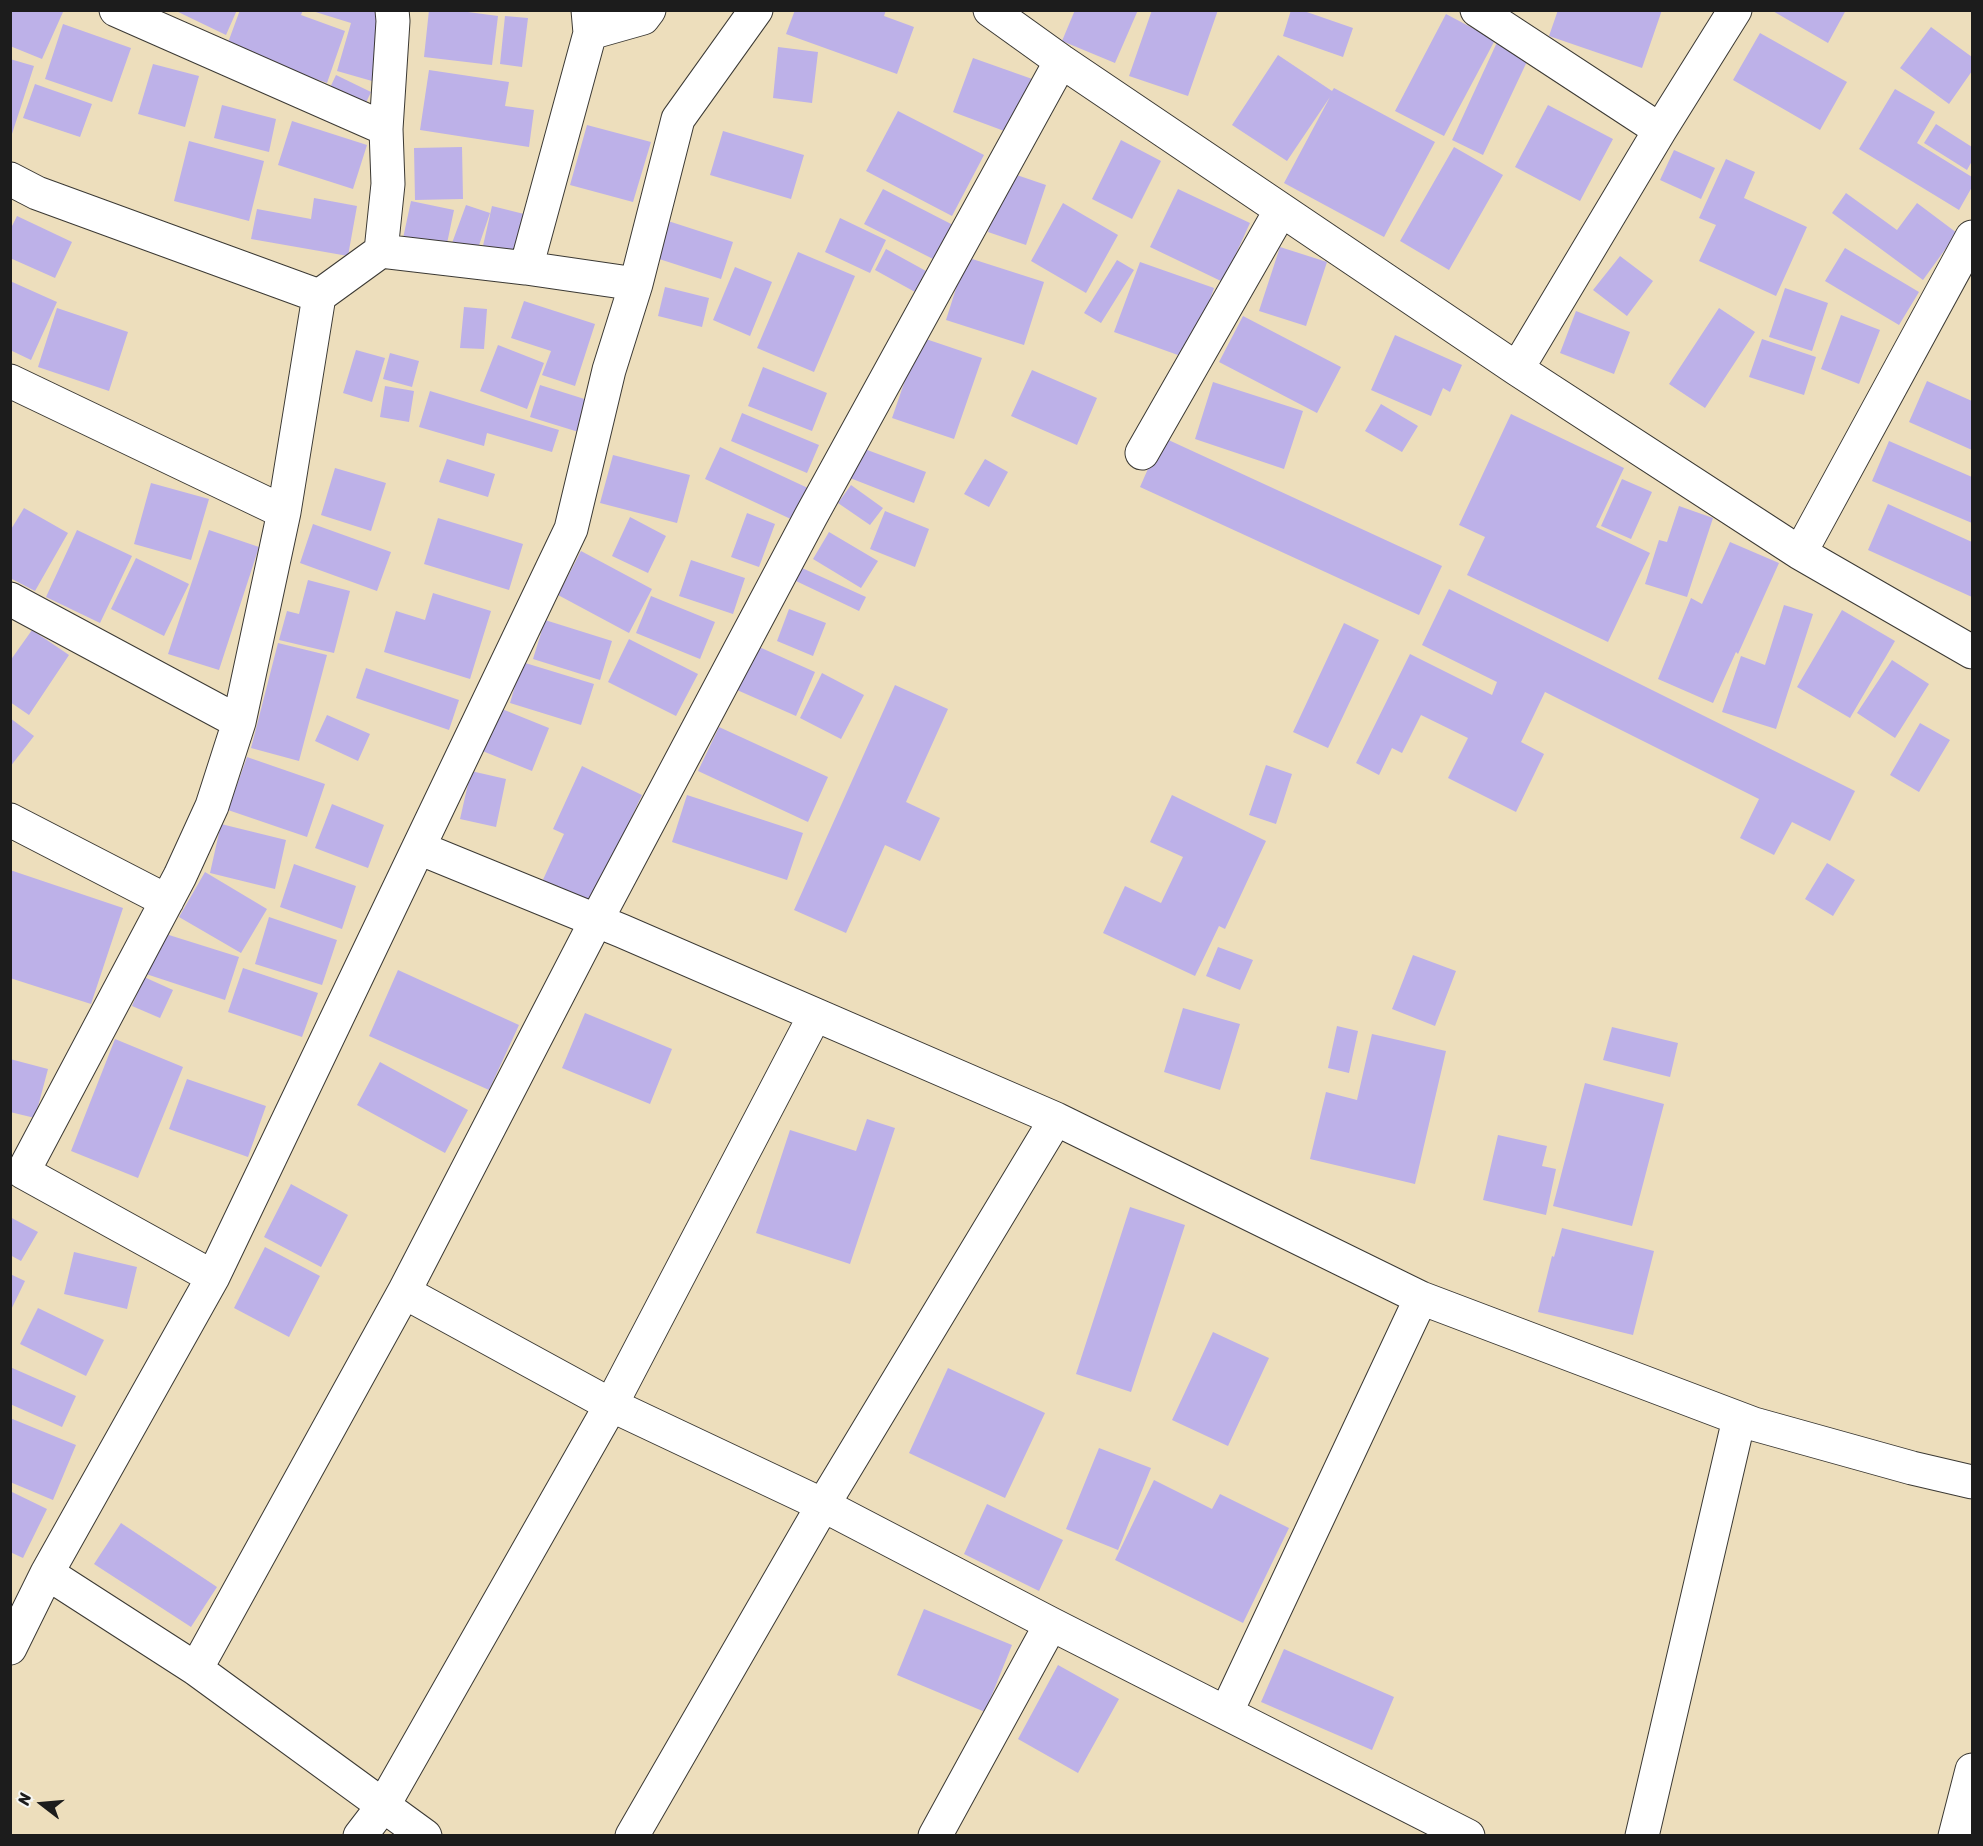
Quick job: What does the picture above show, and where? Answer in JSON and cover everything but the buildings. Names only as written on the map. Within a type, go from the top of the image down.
[{"type":"street","points":[[116,10],[386,129]]},
{"type":"street","points":[[381,251],[388,184],[386,129],[392,10]]},
{"type":"street","points":[[526,268],[589,22],[643,18],[649,10]]},
{"type":"street","points":[[10,1648],[47,1573],[213,1277],[571,530],[609,370],[636,284],[678,119],[756,10]]},
{"type":"street","points":[[990,10],[1061,61],[1517,369],[1800,553],[1972,652]]},
{"type":"street","points":[[1477,10],[1659,130]]},
{"type":"street","points":[[1517,369],[1659,130],[1735,10]]},
{"type":"street","points":[[196,1669],[404,1292],[596,921],[811,516],[1061,61]]},
{"type":"street","points":[[10,179],[37,193],[319,296]]},
{"type":"street","points":[[1142,453],[1281,210]]},
{"type":"street","points":[[1800,553],[1972,237]]},
{"type":"street","points":[[213,1277],[17,1169],[167,901],[212,806],[239,722],[284,512],[319,296],[381,251],[636,284]]},
{"type":"street","points":[[10,381],[284,512]]},
{"type":"street","points":[[10,598],[239,722]]},
{"type":"street","points":[[10,820],[167,901]]},
{"type":"street","points":[[419,848],[596,921],[1056,1119],[1421,1298],[1739,1419],[1911,1468],[1972,1482]]},
{"type":"street","points":[[360,1836],[383,1806],[611,1405],[815,1015]]},
{"type":"street","points":[[632,1836],[823,1505],[1056,1119]]},
{"type":"street","points":[[404,1292],[611,1405],[823,1505],[1468,1836]]},
{"type":"street","points":[[1226,1713],[1421,1298]]},
{"type":"street","points":[[1642,1836],[1739,1419]]},
{"type":"street","points":[[47,1573],[196,1669],[425,1836]]},
{"type":"street","points":[[935,1836],[1051,1624]]},
{"type":"street","points":[[1955,1836],[1972,1770]]}]
